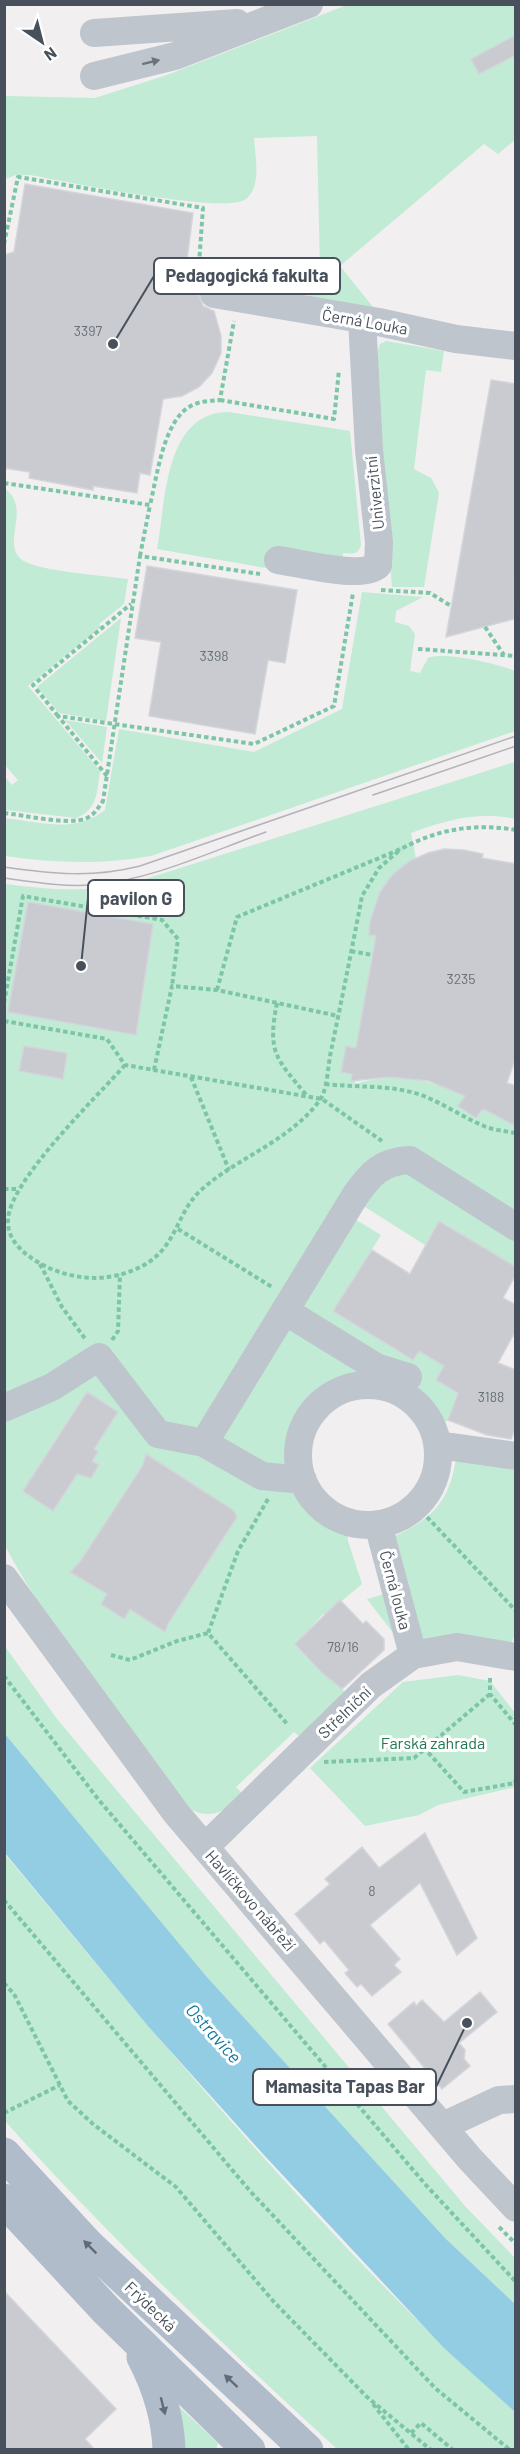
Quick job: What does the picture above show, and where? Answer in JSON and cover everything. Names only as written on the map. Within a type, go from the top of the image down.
[{"type":"main road","name":"Frýdecká","points":[[12,2163],[87,2244],[307,2450]]},
{"type":"main road","name":"Frýdecká","points":[[4,2200],[130,2334],[247,2449]]},
{"type":"main road","points":[[130,2334],[161,2398],[169,2450]]},
{"type":"main road","points":[[247,2449],[274,2421]]},
{"type":"street","points":[[94,76],[175,56],[309,4]]},
{"type":"street","points":[[94,33],[263,21]]},
{"type":"street","name":"Černá Louka","points":[[214,294],[362,319],[456,339],[516,346]]},
{"type":"street","name":"Univerzitní","points":[[356,580],[378,565],[379,555],[362,353],[362,319]]},
{"type":"street","points":[[271,567],[356,580]]},
{"type":"street","points":[[204,1443],[370,1173],[393,1161],[410,1160],[516,1227]]},
{"type":"street","points":[[288,1305],[376,1367],[413,1379],[429,1391],[426,1416]]},
{"type":"street","points":[[4,1408],[52,1387],[99,1358],[158,1434],[204,1443],[262,1476],[292,1479],[333,1515],[362,1525],[378,1524],[407,1513],[419,1503],[435,1476],[438,1445],[426,1416],[416,1404],[390,1388],[358,1386],[342,1378],[308,1419],[298,1449],[292,1479]]},
{"type":"street","points":[[438,1445],[516,1456]]},
{"type":"street","name":"Černá louka","points":[[378,1524],[413,1655]]},
{"type":"street","name":"Havlíčkovo nábřeží","points":[[4,1578],[115,1732],[205,1847],[516,2208]]},
{"type":"street","name":"Střelniční","points":[[205,1847],[371,1685],[413,1655],[457,1647],[516,1657]]},
{"type":"street","points":[[443,2126],[500,2100],[516,2099]]},
{"type":"path","points":[[220,400],[234,320]]},
{"type":"path","points":[[4,813],[71,821],[85,819],[95,813],[103,801],[140,556],[165,446],[178,416],[190,406],[220,400],[334,418],[340,361]]},
{"type":"path","points":[[4,483],[150,505]]},
{"type":"path","points":[[140,556],[271,567]]},
{"type":"path","points":[[58,716],[254,744],[334,706],[356,580],[430,593],[451,606]]},
{"type":"path","points":[[107,776],[33,685],[131,604]]},
{"type":"path","points":[[485,627],[504,655]]},
{"type":"path","points":[[418,649],[516,656]]},
{"type":"path","points":[[217,990],[237,917],[401,849],[427,835],[456,828],[492,826],[516,830]]},
{"type":"path","points":[[125,1065],[17,1189],[8,1219],[9,1232],[26,1254],[40,1264],[84,1278],[100,1279],[136,1270],[152,1260],[178,1229],[188,1207],[201,1191],[282,1136],[322,1099],[362,896],[379,868],[401,849]]},
{"type":"path","points":[[4,1003],[23,896],[162,920],[178,939],[172,986],[154,1070]]},
{"type":"path","points":[[351,951],[372,955]]},
{"type":"path","points":[[172,986],[217,990],[338,1016]]},
{"type":"path","points":[[277,1003],[271,1029],[273,1048],[282,1065],[307,1096]]},
{"type":"path","points":[[4,1021],[107,1040],[125,1065],[322,1099],[410,1160]]},
{"type":"path","points":[[191,1077],[229,1170]]},
{"type":"path","points":[[325,1084],[353,1088],[374,1085],[422,1095],[485,1126],[516,1133]]},
{"type":"path","points":[[4,1189],[17,1189]]},
{"type":"path","points":[[178,1229],[288,1305]]},
{"type":"path","points":[[40,1264],[62,1307],[99,1358],[118,1331],[120,1274]]},
{"type":"path","points":[[208,1633],[238,1551],[292,1479]]},
{"type":"path","points":[[428,1517],[516,1611]]},
{"type":"path","points":[[111,1655],[130,1660],[177,1641],[208,1633]]},
{"type":"path","points":[[208,1633],[288,1725]]},
{"type":"path","points":[[4,1676],[98,1799],[417,2175],[516,2282]]},
{"type":"path","points":[[490,1678],[490,1694],[516,1725]]},
{"type":"path","points":[[316,1762],[414,1758],[490,1694]]},
{"type":"path","points":[[425,1749],[464,1792],[515,1783],[516,1778]]},
{"type":"path","points":[[4,1900],[250,2192],[435,2388],[510,2450]]},
{"type":"path","points":[[4,1983],[14,1994],[68,2101],[93,2124],[176,2187],[274,2302],[367,2397],[409,2450]]},
{"type":"path","points":[[4,2113],[60,2085]]},
{"type":"path","points":[[367,2397],[431,2450]]},
{"type":"path","points":[[411,2433],[421,2423],[453,2450]]},
{"type":"green space","points":[[347,5],[515,5],[515,140],[498,154],[484,144],[340,266],[377,312],[308,298],[305,271],[320,270],[317,136],[254,138],[256,178],[254,186],[246,199],[232,203],[178,200],[30,175],[16,175],[5,179],[5,96],[95,98],[167,75]]},
{"type":"green space","points":[[386,341],[444,351],[441,372],[426,370],[414,469],[431,478],[439,493],[424,587],[392,587],[372,354],[377,353],[380,344]]},
{"type":"green space","points":[[228,412],[350,431],[361,545],[358,551],[352,554],[343,553],[343,560],[277,570],[157,549],[167,485],[180,443],[191,427],[207,416]]},
{"type":"green space","points":[[4,488],[12,496],[16,505],[14,544],[16,553],[22,560],[56,570],[128,579],[124,604],[99,624],[101,627],[28,686],[100,771],[97,793],[92,805],[83,815],[76,818],[5,810],[5,777],[12,785],[18,780],[4,764]]},
{"type":"green space","points":[[362,592],[423,597],[396,611],[395,622],[409,626],[415,634],[410,671],[420,673],[428,658],[446,656],[484,662],[515,671],[515,731],[151,856],[114,861],[78,862],[5,856],[5,818],[57,825],[82,822],[105,810],[119,729],[254,752],[342,709]]},
{"type":"green space","points":[[121,618],[106,721],[59,713],[37,687]]},
{"type":"green space","points":[[65,720],[107,727],[102,763]]},
{"type":"green space","points":[[515,762],[515,819],[475,816],[437,824],[411,833],[416,859],[381,935],[360,1048],[350,1047],[346,1073],[355,1075],[355,1084],[385,1078],[399,1078],[440,1086],[469,1097],[463,1107],[476,1119],[485,1108],[515,1125],[515,1267],[439,1220],[425,1245],[362,1205],[353,1218],[381,1235],[333,1311],[412,1360],[419,1351],[444,1366],[436,1380],[457,1393],[448,1420],[434,1430],[406,1396],[375,1384],[344,1390],[318,1408],[302,1435],[298,1466],[312,1497],[347,1522],[348,1541],[362,1584],[325,1615],[323,1614],[295,1645],[319,1671],[348,1694],[302,1739],[294,1732],[236,1787],[244,1795],[232,1805],[213,1814],[198,1812],[190,1809],[69,1648],[46,1615],[5,1546],[4,884],[39,888],[86,889],[136,882]]},
{"type":"green space","points":[[456,1459],[515,1470],[516,1631],[512,1642],[404,1647],[367,1599],[409,1587],[395,1536],[420,1522],[437,1507],[449,1487]]},
{"type":"green space","points":[[4,1645],[57,1719],[465,2206],[515,2258],[515,2304],[445,2238],[206,1976],[5,1734]]},
{"type":"green space","name":"Farská zahrada","points":[[458,1675],[490,1681],[515,1713],[515,1787],[438,1805],[419,1815],[365,1826],[310,1768],[403,1682]]},
{"type":"green space","points":[[4,1853],[249,2142],[379,2281],[515,2412],[515,2449],[337,2449],[167,2289],[5,2121]]},
{"type":"green space","points":[[174,2402],[218,2443],[216,2449],[177,2449]]},
{"type":"water","name":"Ostravice","points":[[5,1734],[206,1976],[445,2238],[515,2304],[515,2412],[444,2348],[263,2154],[148,2026],[5,1853]]},
{"type":"building","points":[[516,35],[516,55],[479,74],[471,59]]},
{"type":"building","points":[[25,184],[193,213],[184,283],[198,292],[203,306],[214,311],[221,336],[221,353],[212,373],[199,387],[182,396],[163,399],[150,475],[140,473],[137,493],[93,486],[93,490],[29,478],[30,472],[4,468],[4,255],[14,252]]},
{"type":"building","points":[[491,380],[516,384],[514,619],[446,637]]},
{"type":"building","points":[[147,566],[297,590],[285,663],[268,660],[255,734],[149,716],[161,642],[135,638]]},
{"type":"building","points":[[444,849],[464,850],[483,854],[482,858],[516,864],[516,1056],[507,1083],[516,1086],[516,1126],[483,1109],[476,1118],[458,1106],[465,1096],[429,1081],[389,1077],[351,1081],[352,1074],[341,1072],[346,1046],[356,1048],[376,936],[369,935],[370,921],[380,892],[393,874],[410,861]]},
{"type":"building","points":[[28,902],[153,924],[136,1035],[8,1012]]},
{"type":"building","points":[[24,1046],[67,1053],[63,1079],[19,1071]]},
{"type":"building","points":[[439,1221],[516,1267],[516,1274],[503,1298],[516,1305],[516,1330],[498,1363],[516,1370],[516,1427],[511,1439],[487,1435],[448,1420],[458,1393],[436,1380],[444,1366],[419,1351],[413,1360],[333,1311],[372,1250],[410,1274]]},
{"type":"building","points":[[87,1392],[118,1412],[94,1449],[98,1452],[92,1461],[99,1465],[91,1478],[77,1474],[53,1511],[23,1491]]},
{"type":"building","points":[[146,1454],[233,1510],[237,1517],[169,1622],[165,1632],[130,1609],[124,1619],[101,1604],[107,1594],[70,1572],[80,1562],[143,1465]]},
{"type":"building","points":[[340,1600],[363,1624],[366,1621],[384,1639],[384,1650],[342,1689],[320,1671],[295,1644]]},
{"type":"building","points":[[425,1833],[477,1938],[457,1955],[420,1883],[370,1925],[400,1959],[394,1965],[401,1972],[372,1996],[361,1984],[357,1987],[345,1973],[349,1970],[324,1940],[320,1944],[295,1914],[330,1884],[325,1879],[362,1847],[379,1868]]},
{"type":"building","points":[[480,1992],[497,2012],[459,2043],[465,2050],[464,2059],[470,2066],[442,2089],[388,2024],[414,2002],[416,2006],[422,2000],[444,2022]]},
{"type":"building","points":[[4,2291],[116,2409],[85,2439],[95,2450],[4,2450]]},
{"type":"tram line","points":[[4,867],[72,874],[106,872],[140,866],[516,736]]},
{"type":"tram line","points":[[373,795],[516,746]]},
{"type":"tram line","points":[[4,878],[71,885],[114,882],[159,871],[266,832]]},
{"type":"place","name":"Pedagogická fakulta","points":[[113,344]]},
{"type":"place","name":"pavilon G","points":[[81,966]]},
{"type":"place","name":"Mamasita Tapas Bar","points":[[467,2023]]}]
